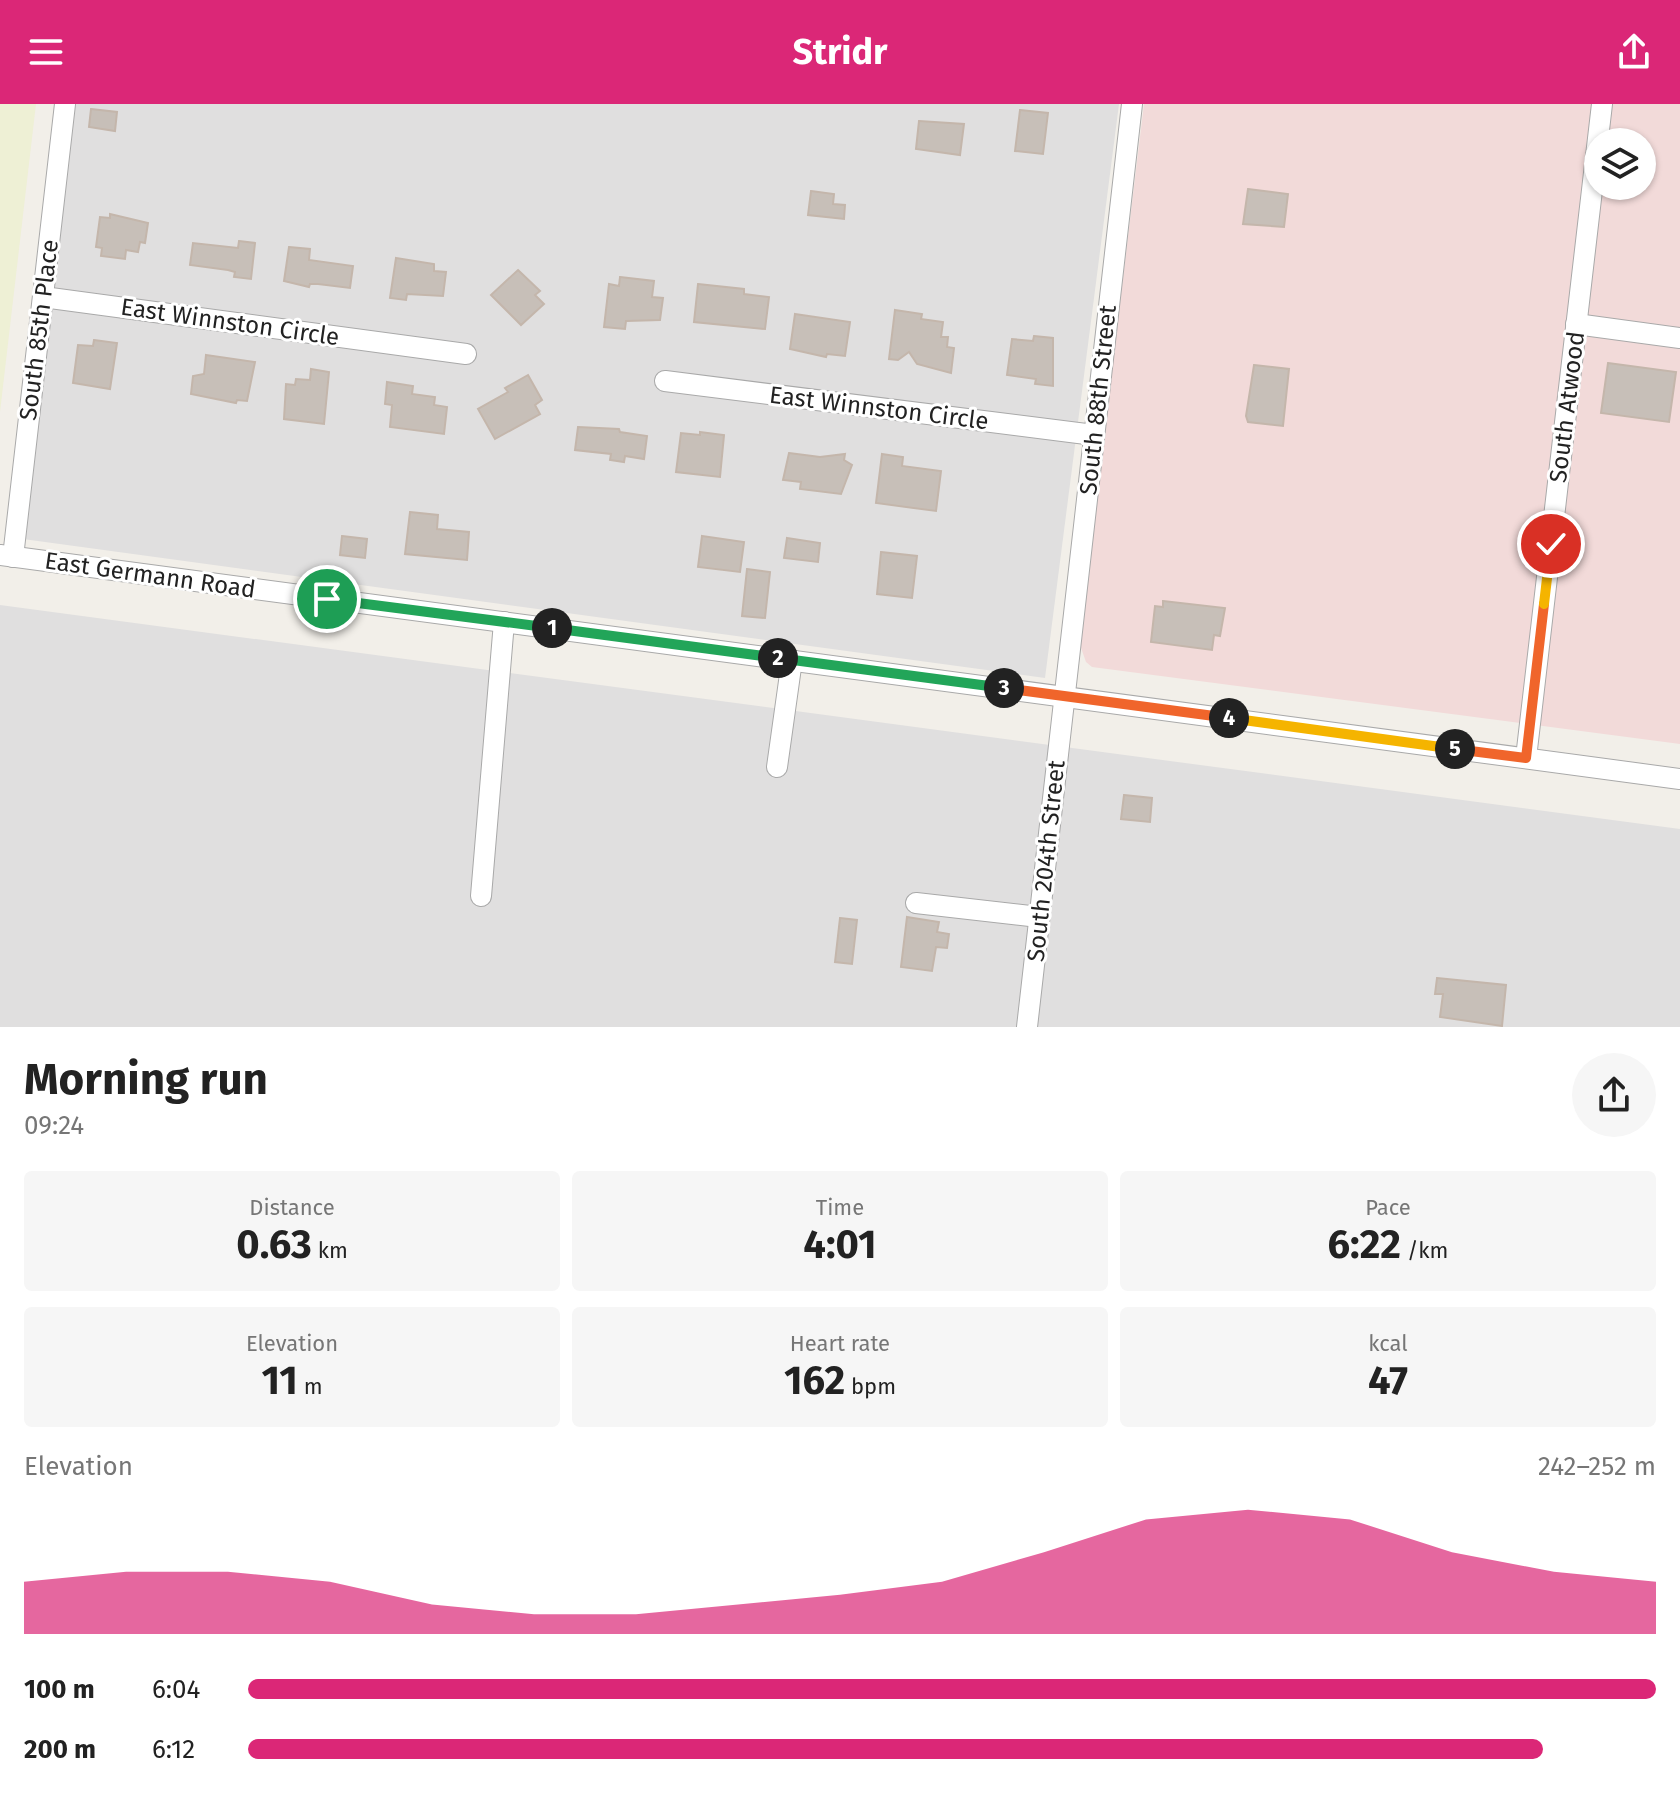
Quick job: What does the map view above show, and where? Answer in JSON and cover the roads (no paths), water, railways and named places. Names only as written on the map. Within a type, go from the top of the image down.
[{"type":"street","name":"South 85th Place","points":[[6,556],[43,297],[65,104]]},
{"type":"street","name":"South 88th Street","points":[[1065,696],[1132,104]]},
{"type":"street","name":"South Atwood","points":[[1526,758],[1602,104]]},
{"type":"street","name":"East Winnston Circle","points":[[43,297],[466,354]]},
{"type":"street","points":[[1576,324],[1680,338]]},
{"type":"street","name":"East Winnston Circle","points":[[665,381],[1094,435]]},
{"type":"street","name":"East Germann Road","points":[[6,556],[1680,779]]},
{"type":"street","points":[[481,896],[504,622]]},
{"type":"street","points":[[777,767],[792,660]]},
{"type":"street","name":"South 204th Street","points":[[1027,1027],[1065,696]]},
{"type":"street","points":[[916,903],[1039,917]]}]
